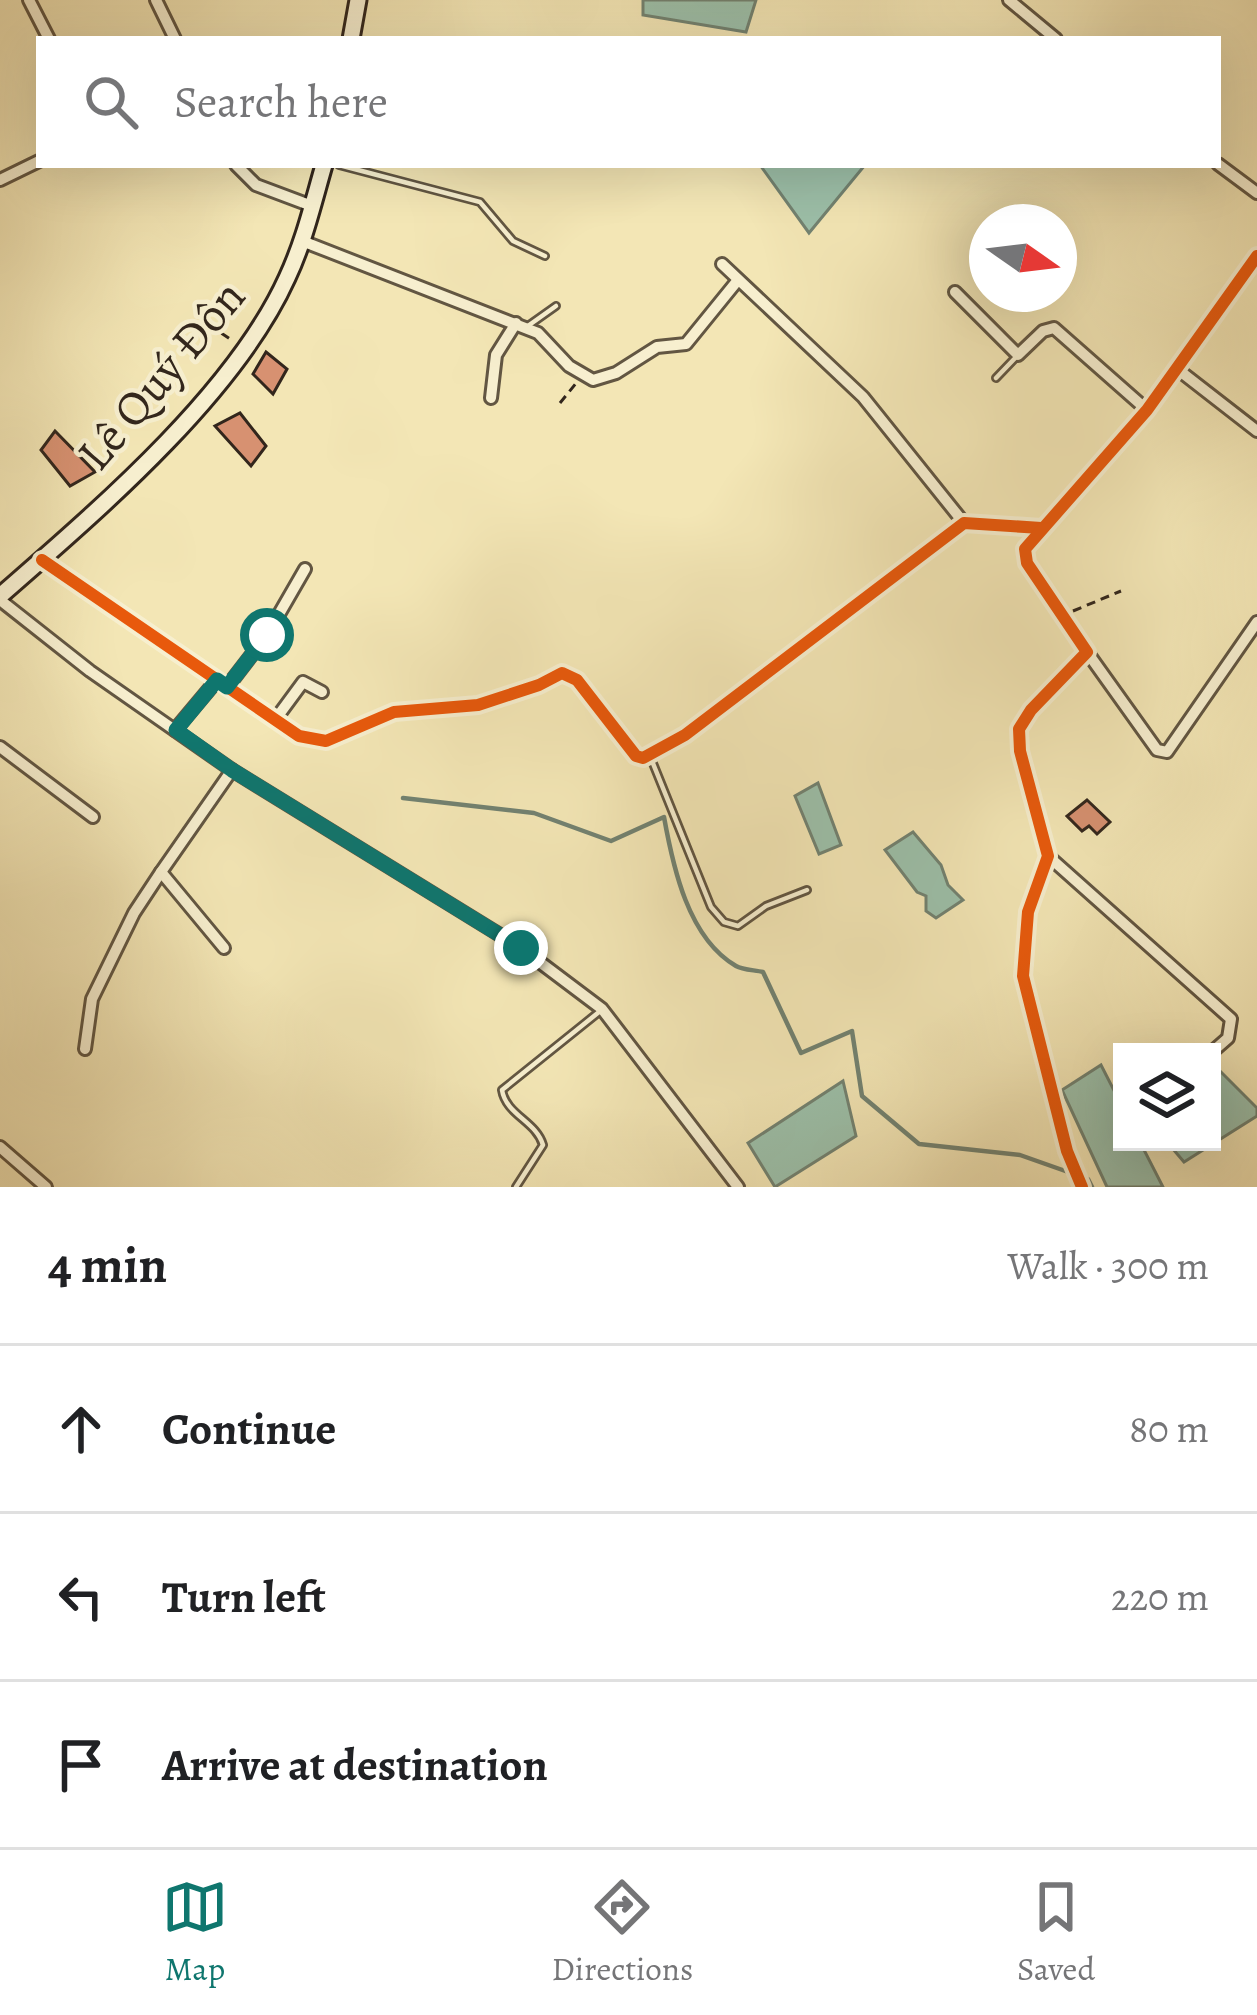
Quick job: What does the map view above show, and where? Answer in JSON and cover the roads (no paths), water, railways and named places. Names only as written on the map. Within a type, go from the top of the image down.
[{"type":"main road","points":[[346,0],[352,35]]},
{"type":"main road","points":[[352,35],[358,0]]},
{"type":"main road","name":"Lê Quý Đôn","points":[[0,598],[172,435],[244,349],[272,308],[302,241],[323,168]]},
{"type":"street","points":[[29,0],[47,36]]},
{"type":"street","points":[[156,0],[174,36]]},
{"type":"street","points":[[1014,2],[1053,36]]},
{"type":"street","points":[[0,180],[36,162]]},
{"type":"street","points":[[1221,166],[1257,193]]},
{"type":"street","points":[[239,168],[256,185],[312,206]]},
{"type":"street","points":[[302,241],[538,333],[582,376],[603,380],[657,347],[686,344],[738,280]]},
{"type":"street","points":[[1257,256],[1147,410],[1040,528],[1024,556],[1157,750],[1167,752],[1257,622]]},
{"type":"street","points":[[722,264],[862,397],[964,524]]},
{"type":"street","points":[[955,292],[1018,355],[1043,331],[1054,328],[1147,410]]},
{"type":"street","points":[[491,398],[493,363],[521,326]]},
{"type":"street","points":[[1176,368],[1252,428]]},
{"type":"street","points":[[42,560],[299,736],[326,741],[394,712],[478,705],[562,673],[577,680],[636,756],[650,756],[964,524],[1040,528]]},
{"type":"street","points":[[176,730],[267,635],[305,569]]},
{"type":"street","points":[[0,598],[90,671],[232,770],[521,948],[602,1009],[738,1187]]},
{"type":"street","points":[[1087,652],[1019,729],[1020,751],[1048,856],[1231,1019],[1228,1038],[1221,1044]]},
{"type":"street","points":[[275,720],[303,682],[322,692]]},
{"type":"street","points":[[0,747],[93,817]]},
{"type":"street","points":[[85,1048],[92,999],[134,913],[232,770]]},
{"type":"street","points":[[1048,856],[1028,912],[1023,976],[1067,1151],[1082,1187]]},
{"type":"street","points":[[161,872],[224,948]]},
{"type":"street","points":[[0,1147],[46,1187]]},
{"type":"lane","points":[[350,168],[480,202],[513,241],[545,256]]},
{"type":"lane","points":[[521,326],[556,306]]},
{"type":"lane","points":[[996,378],[1018,355]]},
{"type":"lane","points":[[1252,428],[1257,410]]},
{"type":"lane","points":[[650,756],[711,907],[724,922],[738,926],[766,906],[807,890]]},
{"type":"lane","points":[[516,1187],[543,1145],[535,1128],[506,1103],[502,1090],[602,1009]]},
{"type":"waterway","points":[[403,798],[534,813],[611,841],[664,817],[678,879],[694,920],[719,954],[739,967],[763,972],[801,1053],[852,1031],[862,1096],[919,1144],[1020,1155],[1088,1179],[1092,1187]]}]
